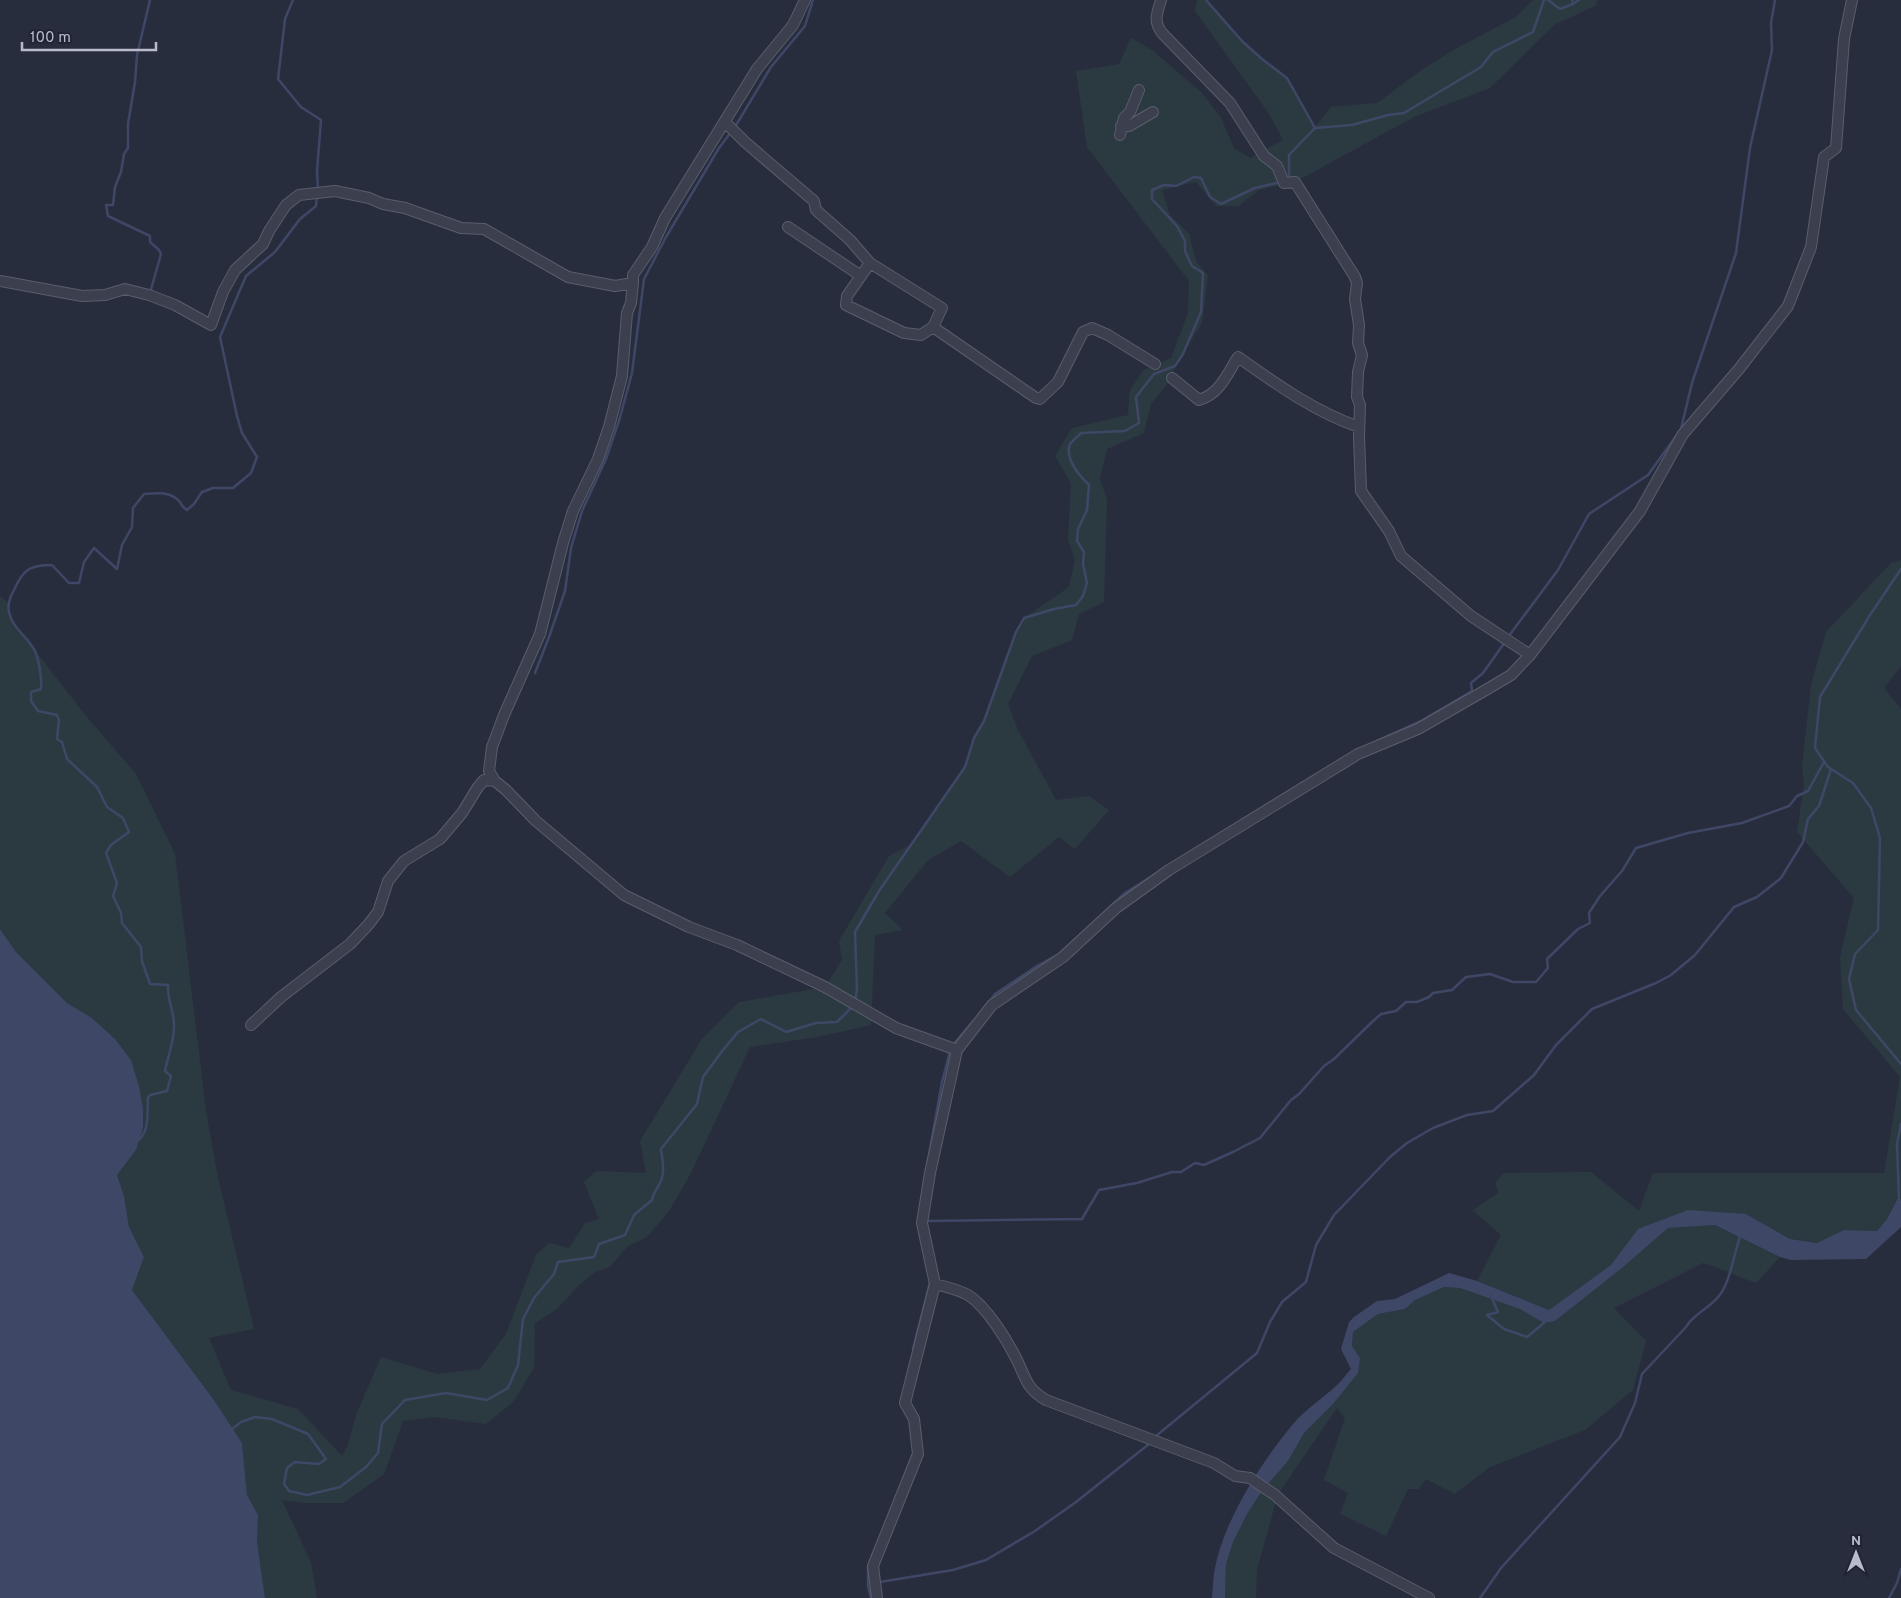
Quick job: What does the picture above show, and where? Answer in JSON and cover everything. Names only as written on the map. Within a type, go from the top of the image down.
[{"type":"street","points":[[805,0],[793,26],[757,69],[665,218],[652,246],[633,274],[632,303],[627,313],[622,376],[617,400],[598,459],[573,510],[540,634],[492,747],[489,771],[495,781],[536,821],[624,895],[689,927],[737,945],[825,987],[896,1028],[958,1050]]},
{"type":"street","points":[[1160,0],[1156,25],[1162,34],[1230,103],[1264,156],[1277,166],[1284,184],[1295,182],[1355,277],[1357,283],[1355,299],[1359,325],[1358,343],[1362,355],[1358,372],[1356,397],[1360,405],[1361,491],[1390,531],[1401,556],[1471,616],[1530,655]]},
{"type":"street","points":[[877,1598],[873,1566],[918,1454],[914,1419],[905,1403],[935,1284],[922,1222],[930,1173],[958,1050],[992,1005],[1063,957],[1116,908],[1169,870],[1358,754],[1418,729],[1484,691],[1510,675],[1530,655],[1640,511],[1683,434],[1739,369],[1788,306],[1811,247],[1824,157],[1836,148],[1844,39],[1852,0]]},
{"type":"street","points":[[1138,90],[1130,112],[1124,118],[1121,131],[1153,112]]},
{"type":"street","points":[[725,122],[744,142],[814,201],[816,210],[850,240],[870,263],[942,308],[933,327],[921,335],[904,332],[846,305],[847,296],[870,263]]},
{"type":"street","points":[[0,281],[82,296],[125,290],[149,295],[211,325],[223,292],[235,270],[263,244],[286,205],[299,195],[335,191],[404,208],[460,228],[484,229],[568,277],[615,286],[633,283]]},
{"type":"street","points":[[788,227],[861,276]]},
{"type":"street","points":[[933,327],[1040,399],[1058,382],[1083,332],[1092,328],[1108,335],[1155,364]]},
{"type":"street","points":[[1172,378],[1199,400],[1209,397],[1216,392],[1238,356],[1296,397],[1359,427]]},
{"type":"street","points":[[251,1025],[281,997],[356,938],[378,912],[388,882],[404,861],[440,839],[462,813],[484,780],[495,781]]},
{"type":"street","points":[[935,1284],[970,1296],[989,1316],[1004,1336],[1025,1381],[1036,1394],[1046,1400],[1214,1464],[1235,1476],[1250,1478],[1269,1490],[1334,1548],[1429,1598]]},
{"type":"shaded area","points":[[1197,0],[1206,0],[1242,41],[1287,78],[1315,127],[1331,107],[1377,103],[1423,69],[1457,48],[1516,17],[1533,0],[1598,0],[1595,6],[1554,25],[1490,88],[1414,117],[1295,182],[1259,190],[1238,206],[1216,206],[1196,182],[1162,190],[1170,215],[1189,234],[1196,261],[1208,276],[1202,323],[1175,366],[1172,378],[1151,404],[1144,433],[1107,449],[1100,479],[1107,500],[1104,602],[1079,614],[1072,640],[1032,656],[1008,704],[1018,730],[1056,800],[1089,796],[1109,810],[1075,849],[1059,837],[1010,877],[961,841],[928,860],[885,913],[903,930],[875,935],[871,1025],[817,1037],[750,1047],[691,1173],[669,1211],[647,1237],[628,1246],[610,1267],[595,1272],[578,1286],[557,1309],[535,1323],[534,1368],[513,1402],[486,1424],[434,1417],[403,1421],[384,1474],[343,1503],[305,1503],[282,1500],[311,1563],[317,1598],[265,1598],[257,1542],[258,1515],[247,1495],[242,1443],[214,1400],[132,1290],[144,1257],[129,1227],[124,1196],[117,1175],[136,1150],[143,1109],[139,1086],[131,1060],[115,1039],[92,1018],[67,1003],[16,952],[0,929],[0,596],[8,602],[9,613],[16,626],[86,716],[136,774],[175,854],[206,1111],[217,1173],[254,1329],[209,1338],[231,1390],[298,1409],[342,1456],[348,1445],[356,1415],[381,1357],[437,1374],[480,1369],[506,1334],[536,1255],[549,1243],[569,1248],[585,1223],[599,1219],[584,1182],[596,1171],[646,1173],[640,1141],[702,1039],[739,1002],[825,987],[842,960],[839,941],[889,856],[912,844],[965,767],[974,738],[984,721],[1016,632],[1024,618],[1069,587],[1075,560],[1068,540],[1071,483],[1055,456],[1072,428],[1128,415],[1130,390],[1144,370],[1171,358],[1188,313],[1189,281],[1087,147],[1076,71],[1119,64],[1131,38],[1152,50],[1202,93],[1221,118],[1234,148],[1250,158],[1283,140],[1268,112],[1195,11]]},
{"type":"shaded area","points":[[1901,560],[1901,666],[1884,688],[1901,709],[1901,1201],[1898,1197],[1887,1219],[1877,1231],[1844,1230],[1818,1243],[1790,1239],[1746,1214],[1647,1226],[1638,1229],[1611,1265],[1549,1310],[1477,1281],[1501,1235],[1473,1210],[1499,1192],[1495,1183],[1504,1173],[1591,1172],[1639,1211],[1653,1173],[1884,1173],[1900,1077],[1843,1009],[1840,957],[1854,898],[1797,832],[1804,785],[1802,766],[1811,685],[1826,632],[1891,563]]},
{"type":"shaded area","points":[[1715,1225],[1780,1257],[1756,1283],[1703,1263],[1614,1308],[1646,1341],[1633,1390],[1585,1430],[1490,1467],[1455,1494],[1426,1479],[1419,1489],[1408,1489],[1386,1536],[1340,1514],[1348,1493],[1324,1480],[1345,1418],[1337,1408],[1278,1494],[1257,1570],[1256,1598],[1225,1598],[1226,1564],[1233,1542],[1247,1514],[1262,1491],[1288,1461],[1304,1433],[1333,1404],[1360,1358],[1352,1346],[1353,1332],[1378,1314],[1405,1309],[1415,1300],[1444,1287],[1460,1288],[1521,1309],[1544,1323],[1555,1321],[1622,1268],[1668,1228]]},
{"type":"water","points":[[0,929],[16,952],[67,1003],[92,1018],[115,1039],[131,1060],[139,1086],[143,1109],[143,1128],[136,1150],[117,1175],[124,1196],[129,1227],[144,1257],[132,1290],[214,1400],[242,1443],[247,1495],[258,1515],[257,1542],[265,1598],[0,1598]]},
{"type":"water","points":[[1899,1196],[1901,1201],[1901,1227],[1866,1259],[1791,1260],[1780,1257],[1715,1225],[1668,1228],[1622,1268],[1555,1321],[1544,1323],[1520,1309],[1460,1288],[1444,1287],[1415,1300],[1405,1309],[1378,1314],[1353,1332],[1352,1346],[1360,1358],[1358,1373],[1333,1404],[1304,1433],[1288,1461],[1262,1491],[1247,1514],[1233,1542],[1226,1564],[1225,1598],[1212,1598],[1214,1571],[1235,1511],[1269,1455],[1293,1424],[1338,1384],[1351,1369],[1341,1349],[1349,1322],[1377,1301],[1395,1299],[1449,1273],[1477,1281],[1549,1310],[1611,1265],[1638,1229],[1688,1210],[1746,1214],[1790,1239],[1817,1243],[1844,1230],[1877,1231],[1887,1219]]},
{"type":"waterway","points":[[150,0],[137,55],[135,82],[128,124],[128,148],[124,154],[121,172],[115,187],[113,205],[106,205],[108,216],[150,236],[150,242],[161,254],[150,293]]},
{"type":"waterway","points":[[293,0],[285,19],[278,79],[301,107],[321,120],[317,171],[318,189]]},
{"type":"waterway","points":[[735,127],[771,67],[805,26],[813,0]]},
{"type":"waterway","points":[[1206,0],[1242,41],[1287,78],[1315,128]]},
{"type":"waterway","points":[[1289,180],[1289,155],[1315,128],[1352,125],[1388,115],[1404,113],[1481,67],[1493,52],[1533,32],[1544,0]]},
{"type":"waterway","points":[[1548,0],[1560,9],[1573,4],[1572,0]]},
{"type":"waterway","points":[[1573,4],[1579,0]]},
{"type":"waterway","points":[[1508,637],[1558,570],[1589,514],[1648,475],[1681,429],[1692,383],[1736,253],[1750,148],[1772,50],[1771,23],[1775,0]]},
{"type":"waterway","points":[[535,673],[565,591],[571,548],[582,511],[606,459],[619,421],[632,373],[644,279],[666,237],[719,148],[731,132]]},
{"type":"waterway","points":[[855,1002],[857,989],[855,932],[879,891],[965,767],[974,738],[984,721],[1016,632],[1024,618],[1076,605],[1083,596],[1087,583],[1083,564],[1084,552],[1077,541],[1078,529],[1087,510],[1089,485],[1077,472],[1071,461],[1069,455],[1070,444],[1081,433],[1125,431],[1139,423],[1136,397],[1154,374],[1175,366],[1183,354],[1201,312],[1203,273],[1192,266],[1185,251],[1185,241],[1177,226],[1152,199],[1152,190],[1164,185],[1176,186],[1194,177],[1201,178],[1210,197],[1221,204],[1255,188],[1281,182]]},
{"type":"waterway","points":[[137,1141],[146,1128],[148,1098],[150,1095],[167,1091],[171,1076],[165,1071],[174,1030],[168,985],[150,984],[142,961],[141,947],[122,923],[121,913],[113,896],[117,883],[106,853],[111,845],[129,832],[123,818],[107,807],[97,787],[67,759],[62,742],[57,739],[59,720],[57,715],[38,711],[31,701],[31,692],[41,689],[39,665],[32,646],[13,623],[8,609],[9,603],[20,578],[28,570],[38,566],[52,565],[69,583],[79,583],[84,562],[94,548],[117,569],[122,545],[132,527],[133,508],[144,494],[163,493],[175,498],[187,510],[194,504],[202,492],[213,488],[233,488],[251,473],[257,457],[242,433],[220,337],[246,276],[275,252],[300,219],[316,206],[317,195]]},
{"type":"waterway","points":[[1901,569],[1870,615],[1820,697],[1815,748],[1828,767],[1853,783],[1871,808],[1880,838],[1878,930],[1855,954],[1849,979],[1856,1010],[1901,1064]]},
{"type":"waterway","points":[[1377,741],[1421,721],[1472,691],[1471,683],[1483,673],[1505,642]]},
{"type":"waterway","points":[[927,1221],[1082,1219],[1099,1190],[1137,1183],[1172,1172],[1181,1172],[1195,1163],[1204,1165],[1233,1152],[1260,1138],[1291,1100],[1299,1094],[1324,1066],[1334,1059],[1381,1014],[1396,1011],[1406,1002],[1417,1002],[1429,997],[1433,993],[1452,990],[1466,977],[1490,974],[1513,982],[1536,982],[1548,968],[1547,959],[1578,929],[1590,923],[1589,913],[1600,896],[1622,871],[1636,848],[1688,833],[1742,823],[1789,806],[1797,796],[1808,791],[1824,762]]},
{"type":"waterway","points":[[1156,1436],[1257,1353],[1270,1322],[1282,1302],[1306,1282],[1316,1245],[1334,1215],[1390,1157],[1407,1143],[1433,1128],[1467,1115],[1493,1111],[1534,1075],[1556,1045],[1592,1009],[1671,975],[1695,955],[1734,907],[1757,897],[1781,878],[1803,842],[1808,819],[1819,806],[1831,769]]},
{"type":"waterway","points":[[989,1002],[995,994],[1059,954],[1125,893],[1307,780]]},
{"type":"waterway","points":[[231,1430],[241,1422],[255,1417],[272,1419],[308,1434],[326,1459],[319,1464],[295,1462],[287,1468],[284,1484],[289,1491],[307,1495],[340,1487],[366,1467],[378,1453],[382,1424],[405,1400],[446,1393],[487,1400],[508,1388],[518,1365],[523,1319],[534,1298],[554,1274],[558,1262],[594,1257],[599,1244],[625,1235],[634,1215],[652,1200],[663,1175],[661,1149],[697,1104],[703,1077],[738,1032],[761,1019],[786,1032],[816,1023],[837,1022],[853,1006]]},
{"type":"waterway","points":[[952,1046],[974,1020]]},
{"type":"waterway","points":[[927,1166],[942,1082],[950,1051]]},
{"type":"waterway","points":[[1899,1200],[1897,1144],[1901,1124]]},
{"type":"waterway","points":[[1480,1598],[1501,1568],[1620,1437],[1635,1403],[1642,1374],[1692,1319],[1719,1296],[1727,1283],[1741,1234]]},
{"type":"waterway","points":[[913,1349],[930,1282]]},
{"type":"waterway","points":[[1491,1296],[1498,1312],[1487,1315],[1504,1329],[1527,1337],[1545,1322]]},
{"type":"waterway","points":[[880,1582],[953,1570],[986,1560],[1035,1531],[1076,1502],[1149,1444]]},
{"type":"waterway","points":[[868,1566],[868,1586],[871,1598]]},
{"type":"waterway","points":[[1889,1598],[1897,1583],[1901,1569]]}]
